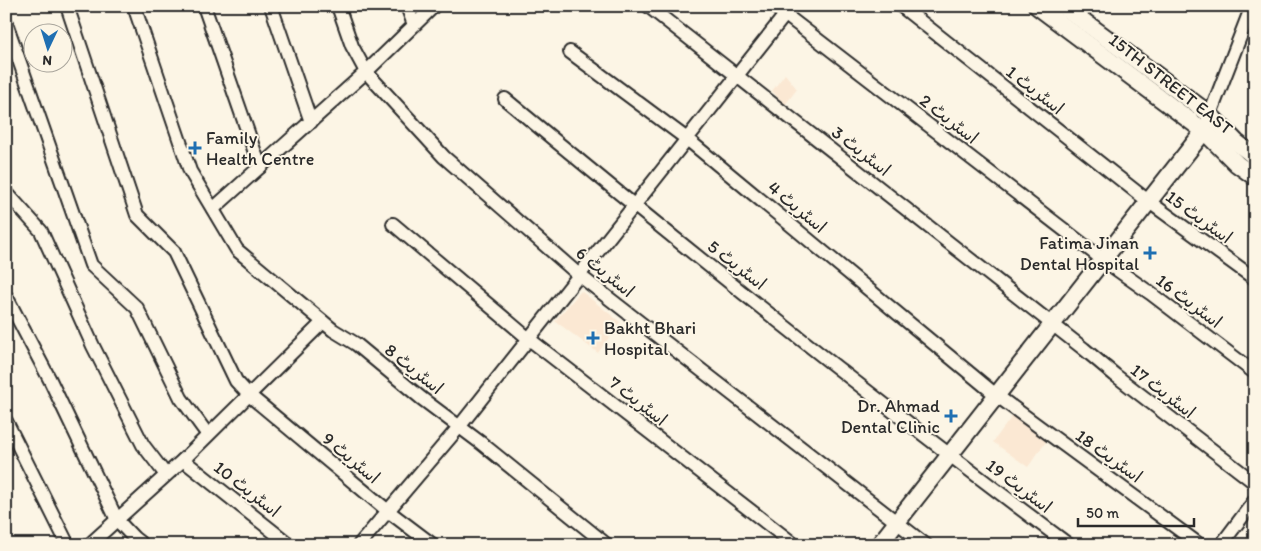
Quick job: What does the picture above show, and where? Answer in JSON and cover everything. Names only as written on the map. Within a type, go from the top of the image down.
[{"type":"street","name":"اسٹریٹ 9","points":[[68,6],[137,215],[174,252],[236,381],[249,395],[388,511],[433,545]]},
{"type":"street","name":"اسٹریٹ 8","points":[[134,6],[190,171],[237,250],[323,322],[356,344],[421,398],[607,545]]},
{"type":"street","points":[[204,6],[260,167]]},
{"type":"street","points":[[271,6],[311,122]]},
{"type":"street","name":"اسٹریٹ 6","points":[[338,6],[352,46],[366,72],[444,157],[579,275],[926,545]]},
{"type":"street","points":[[407,6],[414,25]]},
{"type":"street","points":[[213,209],[366,72],[434,6]]},
{"type":"street","name":"اسٹریٹ 3","points":[[648,6],[1052,324]]},
{"type":"street","name":"اسٹریٹ 2","points":[[774,6],[789,10],[1102,259]]},
{"type":"street","name":"اسٹریٹ 1","points":[[901,6],[1148,201]]},
{"type":"street","name":"15TH STREET EAST","points":[[1037,6],[1204,131],[1237,164],[1255,178]]},
{"type":"street","name":"15TH STREET EAST","points":[[1063,6],[1082,13],[1209,114],[1236,142],[1255,157]]},
{"type":"street","points":[[879,545],[1204,131],[1252,6]]},
{"type":"street","points":[[359,545],[459,427],[789,10]]},
{"type":"street","points":[[6,23],[90,265],[136,308],[181,398],[208,435]]},
{"type":"street","name":"اسٹریٹ 4","points":[[570,52],[687,139],[996,395]]},
{"type":"street","name":"اسٹریٹ 5","points":[[505,99],[634,206],[949,456]]},
{"type":"street","points":[[6,192],[41,231],[93,346],[143,445],[166,475]]},
{"type":"street","name":"اسٹریٹ 15","points":[[1148,201],[1255,279]]},
{"type":"street","name":"اسٹریٹ 7","points":[[393,224],[528,339],[795,545]]},
{"type":"street","name":"اسٹریٹ 16","points":[[1102,259],[1255,373]]},
{"type":"street","points":[[6,296],[50,380],[117,520],[143,545]]},
{"type":"street","points":[[89,545],[183,460],[323,322]]},
{"type":"street","name":"اسٹریٹ 17","points":[[1052,324],[1255,483]]},
{"type":"street","name":"اسٹریٹ 18","points":[[996,395],[1200,545]]},
{"type":"street","points":[[6,421],[68,545]]},
{"type":"street","name":"اسٹریٹ 19","points":[[949,456],[1069,545]]},
{"type":"street","name":"اسٹریٹ 10","points":[[183,460],[290,545]]},
{"type":"street","points":[[1220,545],[1255,500]]},
{"type":"shaded area","points":[[785,74],[797,89],[785,105],[772,91]]},
{"type":"shaded area","name":"Bakht Bhari Hospital","points":[[581,291],[620,322],[598,353],[555,321]]},
{"type":"shaded area","points":[[1013,415],[1048,439],[1028,467],[993,442]]},
{"type":"place","name":"Family Health Centre","points":[[195,148]]},
{"type":"place","name":"Fatima Jinan Dental Hospital","points":[[1150,253]]},
{"type":"place","name":"Bakht Bhari Hospital","points":[[593,338]]},
{"type":"place","name":"Dr. Ahmad Dental Clinic","points":[[951,416]]}]
